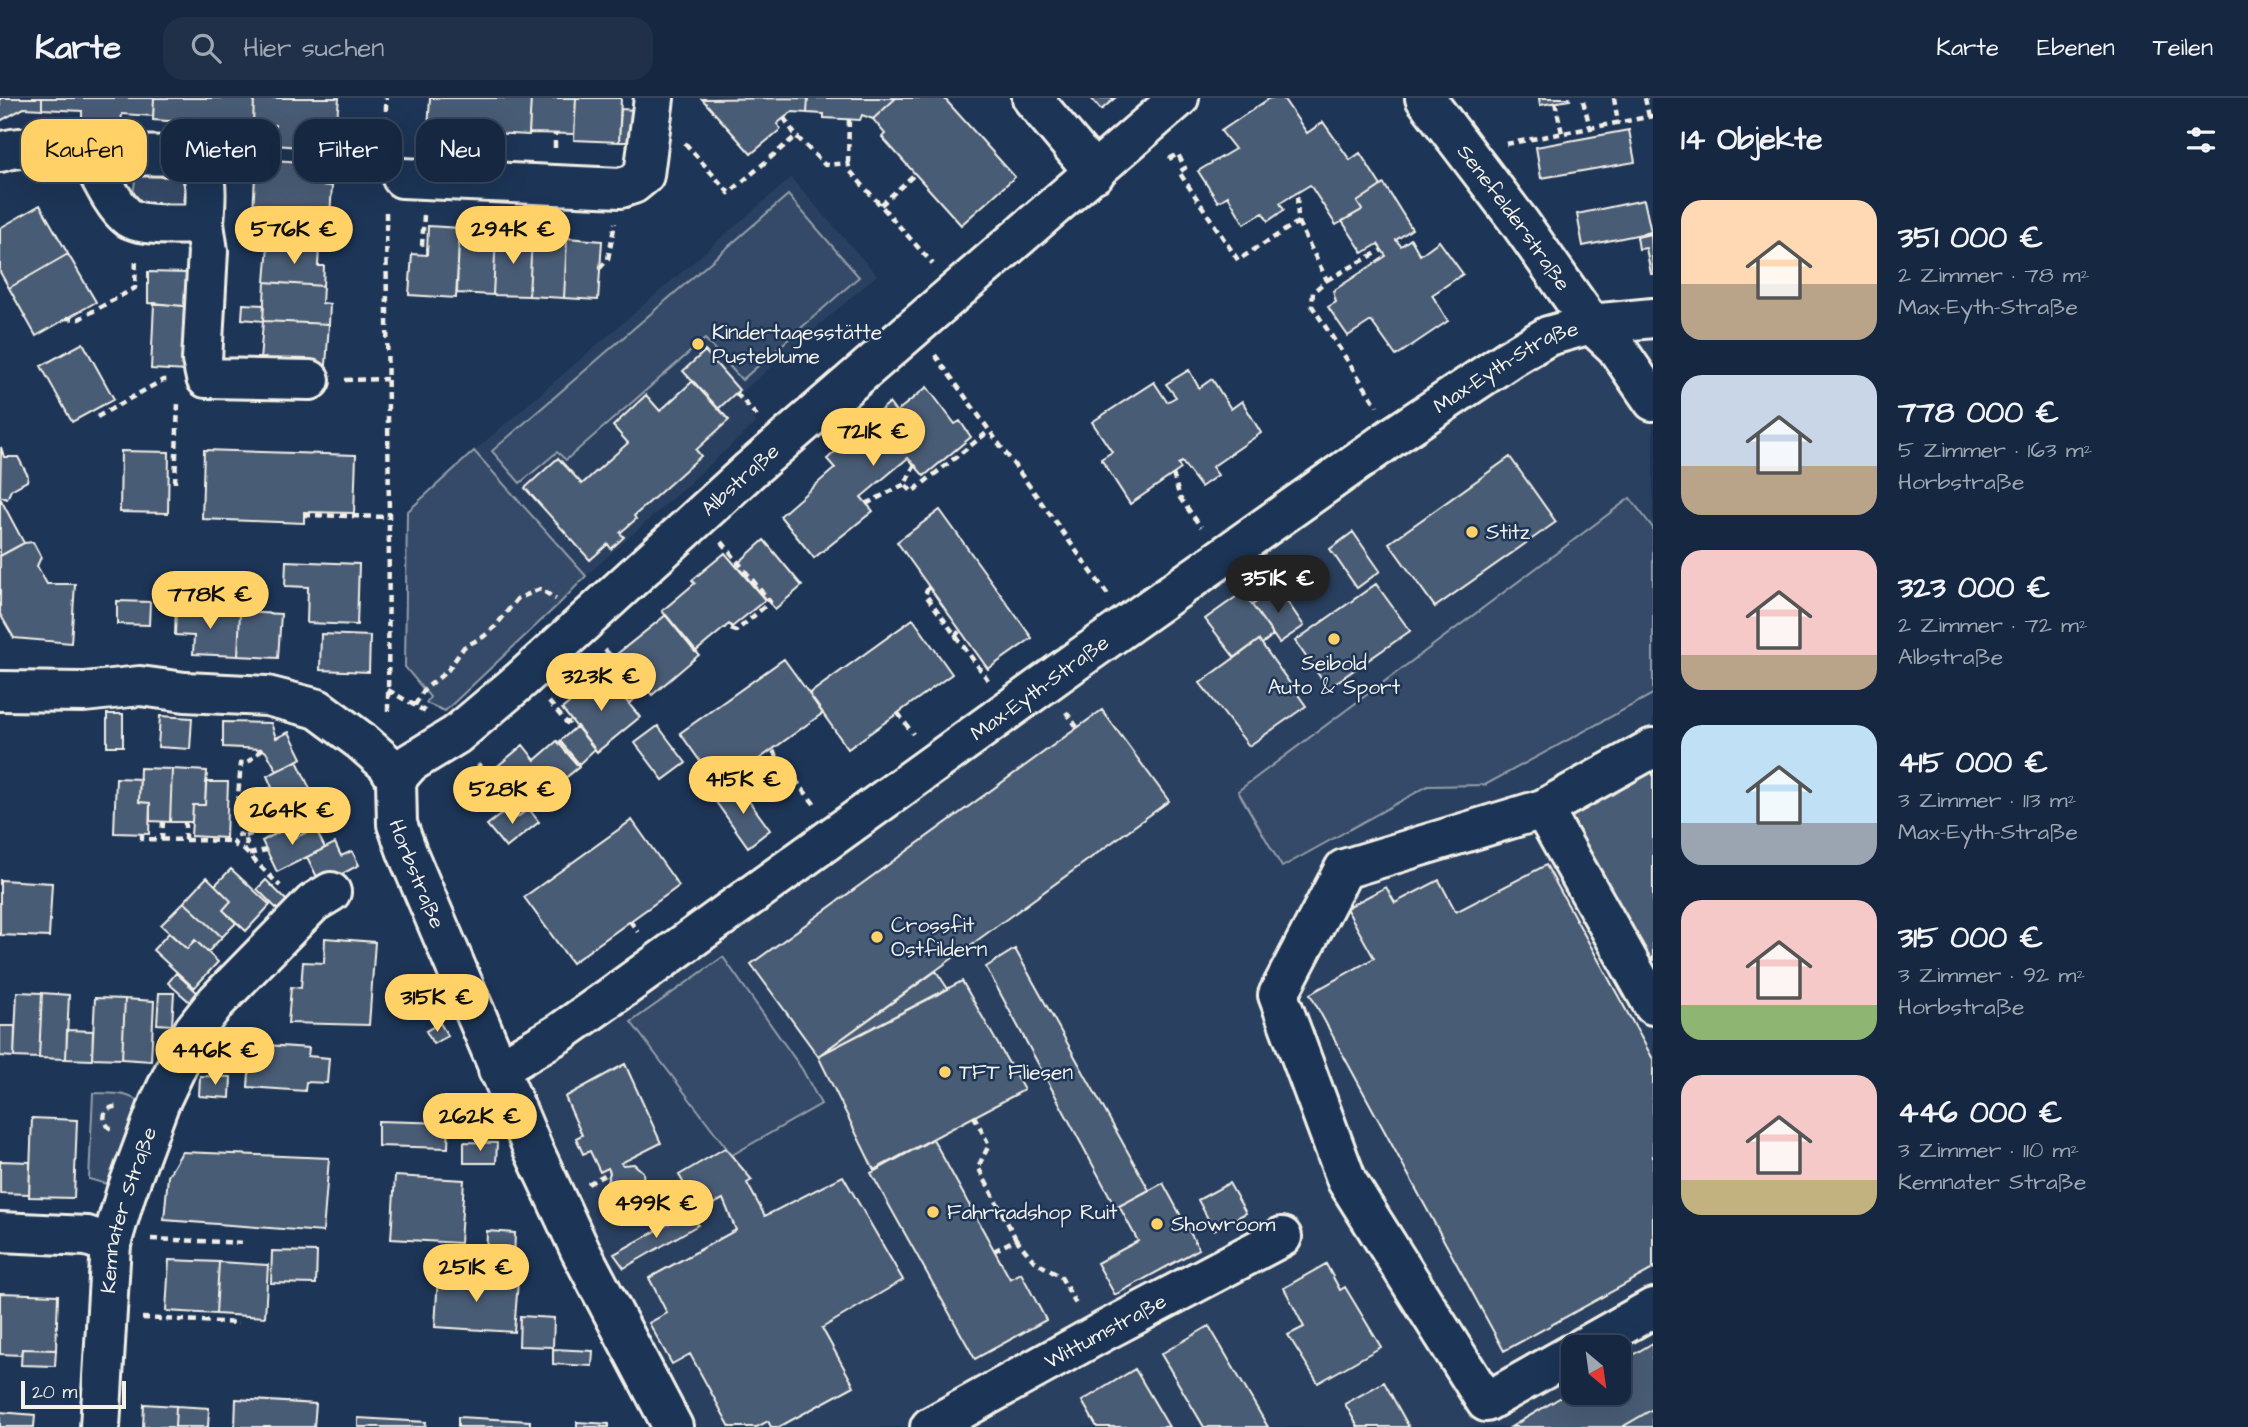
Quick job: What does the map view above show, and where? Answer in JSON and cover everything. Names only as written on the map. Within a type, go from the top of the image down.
[{"type":"street","points":[[1032,98],[1095,173]]},
{"type":"street","name":"Albstraße","points":[[397,769],[456,735],[493,705],[751,469],[1179,98]]},
{"type":"street","name":"Senefelderstraße","points":[[1425,98],[1520,223],[1591,324],[1616,347],[1653,401]]},
{"type":"street","points":[[402,178],[621,188],[633,184],[644,175],[654,102]]},
{"type":"street","points":[[0,152],[21,148]]},
{"type":"street","points":[[147,155],[188,156],[197,162],[203,172],[204,224],[208,251],[202,360],[206,377],[310,380]]},
{"type":"street","points":[[105,182],[127,217],[138,222],[204,224]]},
{"type":"street","name":"Max-Eyth-Straße","points":[[498,1070],[561,1032],[1083,656],[1395,435],[1509,359],[1548,336],[1591,324],[1653,318]]},
{"type":"street","points":[[0,691],[84,692],[141,686],[185,692],[267,696],[318,709],[397,769]]},
{"type":"street","points":[[1561,1360],[1486,1402],[1348,1181],[1278,995],[1344,869],[1543,809],[1653,748]]},
{"type":"street","name":"Horbstraße","points":[[397,769],[397,824],[498,1070],[580,1250],[673,1427]]},
{"type":"street","points":[[1543,809],[1653,1005]]},
{"type":"street","name":"Kemnater Straße","points":[[100,1427],[113,1239],[143,1142],[165,1089],[194,1030],[216,1002],[318,902]]},
{"type":"street","points":[[0,1232],[113,1239]]},
{"type":"street","name":"Wittumstraße","points":[[930,1427],[1093,1336],[1282,1237]]},
{"type":"street","points":[[1605,1335],[1653,1308]]},
{"type":"path","points":[[386,98],[387,119]]},
{"type":"path","points":[[1614,98],[1618,123]]},
{"type":"path","points":[[1497,145],[1651,116],[1645,98]]},
{"type":"path","points":[[1583,101],[1590,127]]},
{"type":"path","points":[[654,102],[729,192],[796,136]]},
{"type":"path","points":[[1555,103],[1562,133]]},
{"type":"path","points":[[784,118],[796,136],[825,165],[848,163]]},
{"type":"path","points":[[849,119],[850,171],[936,267]]},
{"type":"path","points":[[1174,156],[1178,154],[1185,168],[1179,172],[1238,260],[1298,222]]},
{"type":"path","points":[[881,205],[915,174]]},
{"type":"path","points":[[391,182],[387,689],[389,742],[397,769]]},
{"type":"path","points":[[600,268],[608,259],[621,188]]},
{"type":"path","points":[[1297,192],[1298,222],[1327,280]]},
{"type":"path","points":[[66,318],[79,320],[135,288],[138,222]]},
{"type":"path","points":[[1377,407],[1312,306],[1313,292],[1327,280],[1382,250]]},
{"type":"path","points":[[935,354],[1110,598]]},
{"type":"path","points":[[97,417],[163,380]]},
{"type":"path","points":[[175,483],[178,393]]},
{"type":"path","points":[[736,393],[765,426]]},
{"type":"path","points":[[905,484],[912,492],[989,431]]},
{"type":"path","points":[[866,504],[905,484],[915,464]]},
{"type":"path","points":[[1174,474],[1180,498],[1203,531]]},
{"type":"path","points":[[304,515],[389,517]]},
{"type":"path","points":[[715,533],[771,602],[736,631],[725,627]]},
{"type":"path","points":[[929,587],[925,594],[992,685]]},
{"type":"path","points":[[415,705],[424,690],[449,670],[464,647],[483,637],[517,599],[540,589],[561,602]]},
{"type":"path","points":[[955,637],[960,629]]},
{"type":"path","points":[[597,642],[619,664],[629,668]]},
{"type":"path","points":[[387,689],[433,717]]},
{"type":"path","points":[[542,694],[567,723],[573,721]]},
{"type":"path","points":[[1061,706],[1077,727]]},
{"type":"path","points":[[243,849],[247,843],[242,836],[237,807],[241,763],[247,763],[262,749]]},
{"type":"path","points":[[773,751],[818,810]]},
{"type":"path","points":[[472,758],[498,787],[504,784]]},
{"type":"path","points":[[237,807],[258,804]]},
{"type":"path","points":[[162,840],[163,821]]},
{"type":"path","points":[[185,822],[185,840]]},
{"type":"path","points":[[142,834],[142,839],[233,841],[270,828]]},
{"type":"path","points":[[233,841],[248,855],[318,902]]},
{"type":"path","points":[[248,855],[267,850]]},
{"type":"path","points":[[974,1116],[989,1145],[978,1167],[1016,1239],[1034,1261],[1061,1277],[1093,1336]]},
{"type":"path","points":[[601,1177],[610,1172]]},
{"type":"path","points":[[113,1239],[246,1243]]},
{"type":"path","points":[[994,1251],[1016,1239]]},
{"type":"path","points":[[106,1317],[239,1323]]},
{"type":"shaded area","points":[[147,171],[161,172],[161,182],[185,182],[187,200],[178,208],[143,207],[133,197],[135,182],[147,182]]},
{"type":"shaded area","name":"Kindertagesstätte Pusteblume","points":[[791,178],[877,275],[741,393],[756,423],[586,576],[474,451]]},
{"type":"shaded area","points":[[788,195],[859,277],[742,380],[705,339],[566,460],[557,452],[520,483],[492,451]]},
{"type":"shaded area","points":[[1653,320],[1653,1427],[680,1427],[506,1074],[1524,355]]},
{"type":"shaded area","points":[[474,451],[586,576],[445,711],[426,703],[430,697],[405,667],[407,512]]},
{"type":"shaded area","points":[[1630,498],[1653,528],[1653,694],[1485,785],[1428,786],[1282,867],[1238,791]]},
{"type":"shaded area","points":[[723,957],[802,1069],[821,1104],[732,1155],[631,1022]]},
{"type":"shaded area","points":[[93,1093],[126,1095],[141,1105],[117,1187],[89,1179]]},
{"type":"building","points":[[0,98],[42,98],[42,109],[24,108],[0,121]]},
{"type":"building","points":[[42,98],[154,98],[153,116],[122,114],[121,119],[82,119],[82,111],[42,109]]},
{"type":"building","points":[[154,98],[254,98],[253,119],[153,120]]},
{"type":"building","points":[[254,98],[339,98],[337,119],[294,119],[294,147],[280,145],[280,119],[253,119]]},
{"type":"building","points":[[430,98],[531,98],[529,135],[505,134],[505,119],[429,119]]},
{"type":"building","points":[[531,98],[576,98],[574,134],[529,133]]},
{"type":"building","points":[[576,98],[621,98],[619,142],[574,140]]},
{"type":"building","points":[[808,98],[896,98],[873,119],[862,115],[860,120],[824,118],[824,114],[807,113]]},
{"type":"building","points":[[808,98],[807,113],[792,112],[777,124],[781,129],[751,154],[702,99]]},
{"type":"building","points":[[896,98],[944,98],[1015,177],[961,225],[882,137],[885,134],[873,119]]},
{"type":"building","points":[[1091,98],[1115,98],[1101,110]]},
{"type":"building","points":[[1270,98],[1283,98],[1307,133],[1323,122],[1350,160],[1360,153],[1381,186],[1357,202],[1362,210],[1336,225],[1310,185],[1280,203],[1284,210],[1268,221],[1263,213],[1244,224],[1228,196],[1218,202],[1198,171],[1235,149],[1221,131]]},
{"type":"building","points":[[1539,98],[1569,98],[1570,100],[1540,105]]},
{"type":"building","points":[[621,109],[634,110],[632,142],[619,142]]},
{"type":"building","points":[[1629,130],[1635,162],[1541,178],[1536,147]]},
{"type":"building","points":[[280,161],[294,161],[294,182],[318,182],[318,185],[332,186],[330,216],[253,212],[255,182],[280,182]]},
{"type":"building","points":[[1384,184],[1412,229],[1396,240],[1401,246],[1411,239],[1420,255],[1439,241],[1463,274],[1432,295],[1448,321],[1396,356],[1371,321],[1348,336],[1328,307],[1336,302],[1333,291],[1386,256],[1378,244],[1363,253],[1342,221],[1362,210],[1357,202]]},
{"type":"building","points":[[1644,200],[1651,232],[1583,246],[1577,214]]},
{"type":"building","points":[[40,205],[68,254],[9,288],[0,272],[0,228]]},
{"type":"building","points":[[249,211],[289,214],[287,230],[249,227]]},
{"type":"building","points":[[428,226],[460,228],[456,298],[409,295],[412,254],[427,255]]},
{"type":"building","points":[[249,227],[287,230],[287,246],[248,243]]},
{"type":"building","points":[[459,233],[496,236],[493,295],[457,293]]},
{"type":"building","points":[[1651,234],[1653,274],[1646,248],[1639,249],[1637,237]]},
{"type":"building","points":[[496,236],[532,237],[529,296],[493,295]]},
{"type":"building","points":[[532,237],[567,238],[564,298],[529,296]]},
{"type":"building","points":[[567,238],[602,241],[598,300],[564,298]]},
{"type":"building","points":[[268,245],[319,247],[318,266],[324,266],[323,286],[265,282]]},
{"type":"building","points":[[68,254],[96,302],[36,336],[9,288]]},
{"type":"building","points":[[148,272],[187,273],[185,306],[148,303]]},
{"type":"building","points":[[265,282],[323,286],[322,303],[330,304],[329,324],[263,321]]},
{"type":"building","points":[[154,303],[191,307],[187,371],[151,369]]},
{"type":"building","points":[[243,304],[264,305],[263,321],[242,319]]},
{"type":"building","points":[[263,321],[329,324],[326,365],[260,362]]},
{"type":"building","points":[[83,343],[114,399],[72,422],[41,366]]},
{"type":"building","points":[[705,351],[739,390],[718,409],[683,371]]},
{"type":"building","points":[[1189,370],[1199,388],[1212,379],[1231,409],[1242,401],[1261,433],[1212,467],[1218,475],[1201,487],[1182,462],[1178,464],[1181,469],[1130,504],[1101,459],[1112,452],[1092,422],[1154,382],[1167,402],[1176,397],[1166,384]]},
{"type":"building","points":[[693,381],[729,420],[696,450],[701,456],[634,516],[636,519],[620,533],[624,537],[611,549],[608,544],[590,560],[525,488],[558,458],[582,484],[628,443],[613,426],[646,395],[660,411]]},
{"type":"building","points":[[927,387],[955,424],[960,421],[971,437],[924,476],[908,458],[861,497],[873,511],[814,558],[780,516],[835,468],[827,459],[889,403],[896,412]]},
{"type":"building","points":[[1,447],[4,457],[18,457],[28,476],[27,481],[11,490],[7,499],[0,496]]},
{"type":"building","points":[[204,450],[356,455],[354,513],[304,512],[304,523],[202,519]]},
{"type":"building","points":[[121,451],[169,452],[168,513],[120,512]]},
{"type":"building","name":"Stitz","points":[[1510,457],[1556,522],[1435,607],[1389,543]]},
{"type":"building","points":[[0,498],[24,543],[0,556]]},
{"type":"building","points":[[940,510],[1032,638],[988,669],[897,542]]},
{"type":"building","points":[[1353,532],[1380,571],[1357,588],[1330,549]]},
{"type":"building","points":[[764,540],[802,586],[775,609],[736,565]]},
{"type":"building","points":[[33,542],[41,557],[37,566],[47,584],[75,584],[71,643],[14,638],[0,614],[0,556],[24,543]]},
{"type":"building","points":[[725,553],[765,600],[732,627],[729,624],[695,652],[662,611],[695,583],[692,580]]},
{"type":"building","points":[[286,561],[359,564],[357,625],[307,623],[308,587],[285,586]]},
{"type":"building","points":[[1376,584],[1410,631],[1328,688],[1295,641]]},
{"type":"building","points":[[1278,588],[1304,626],[1279,643],[1252,605]]},
{"type":"building","points":[[1243,592],[1273,635],[1262,644],[1259,640],[1235,658],[1205,619]]},
{"type":"building","points":[[117,601],[150,602],[149,625],[117,624]]},
{"type":"building","points":[[176,609],[240,612],[238,656],[193,654],[194,636],[175,635]]},
{"type":"building","points":[[240,612],[281,614],[278,658],[238,656]]},
{"type":"building","points":[[666,615],[699,655],[652,695],[617,654]]},
{"type":"building","points":[[913,619],[952,674],[848,749],[809,694]]},
{"type":"building","points":[[321,634],[370,636],[369,672],[320,670]]},
{"type":"building","points":[[1259,640],[1306,706],[1249,746],[1200,683]]},
{"type":"building","points":[[784,659],[823,713],[719,788],[680,733]]},
{"type":"building","points":[[624,662],[646,689],[629,704],[606,677]]},
{"type":"building","points":[[604,674],[640,717],[597,752],[562,709]]},
{"type":"building","points":[[1102,710],[1169,801],[818,1056],[751,964]]},
{"type":"building","points":[[107,714],[123,714],[123,746],[107,746]]},
{"type":"building","points":[[160,716],[192,718],[190,749],[158,747]]},
{"type":"building","points":[[223,722],[271,723],[276,738],[289,732],[302,758],[277,771],[262,749],[223,747]]},
{"type":"building","points":[[577,726],[595,749],[579,764],[560,741]]},
{"type":"building","points":[[658,726],[686,763],[663,780],[635,743]]},
{"type":"building","points":[[557,741],[579,767],[516,818],[504,804],[514,796],[493,770],[523,745],[535,760]]},
{"type":"building","points":[[297,761],[311,791],[264,815],[254,796],[272,787],[267,776]]},
{"type":"building","points":[[1653,766],[1653,969],[1569,812]]},
{"type":"building","points":[[140,768],[172,769],[170,822],[150,821],[150,803],[139,802]]},
{"type":"building","points":[[172,769],[207,771],[205,805],[193,805],[192,822],[170,822]]},
{"type":"building","points":[[116,778],[140,779],[139,802],[150,803],[149,834],[114,833]]},
{"type":"building","points":[[206,782],[228,782],[226,838],[191,836],[193,805],[205,805]]},
{"type":"building","points":[[738,786],[770,830],[748,847],[716,802]]},
{"type":"building","points":[[311,791],[327,822],[295,838],[290,826],[274,835],[264,815]]},
{"type":"building","points":[[508,809],[516,818],[529,809],[539,822],[506,848],[487,825]]},
{"type":"building","points":[[632,820],[679,886],[572,963],[524,897]]},
{"type":"building","points":[[290,826],[295,838],[315,828],[325,848],[277,872],[262,841]]},
{"type":"building","points":[[335,843],[341,856],[352,851],[359,865],[321,885],[307,857]]},
{"type":"building","points":[[1546,865],[1653,1059],[1653,1269],[1504,1351],[1310,994],[1374,958],[1346,908],[1386,887],[1395,903],[1439,880],[1456,912]]},
{"type":"building","points":[[231,869],[270,905],[246,931],[223,910],[231,901],[215,885]]},
{"type":"building","points":[[207,877],[231,901],[223,910],[236,923],[222,937],[184,902]]},
{"type":"building","points":[[0,880],[52,883],[49,937],[0,935]]},
{"type":"building","points":[[266,880],[287,901],[278,910],[257,889]]},
{"type":"building","points":[[184,902],[222,937],[208,952],[195,940],[187,949],[161,925]]},
{"type":"building","points":[[169,933],[187,949],[195,940],[218,962],[194,988],[153,950]]},
{"type":"building","points":[[325,938],[375,942],[369,1025],[288,1023],[291,987],[301,988],[303,962],[324,963]]},
{"type":"building","points":[[1015,949],[1149,1190],[1116,1208],[986,967]]},
{"type":"building","points":[[936,971],[948,989],[818,1056]]},
{"type":"building","points":[[176,973],[199,994],[191,1003],[168,983]]},
{"type":"building","points":[[962,981],[1024,1090],[874,1170],[818,1056]]},
{"type":"building","points":[[17,992],[42,993],[39,1058],[14,1057]]},
{"type":"building","points":[[42,993],[69,995],[66,1059],[39,1058]]},
{"type":"building","points":[[159,993],[174,993],[172,1025],[157,1024]]},
{"type":"building","points":[[95,998],[125,999],[122,1059],[92,1058]]},
{"type":"building","points":[[125,999],[154,1001],[151,1061],[122,1059]]},
{"type":"building","points":[[440,1023],[448,1036],[433,1044],[426,1031]]},
{"type":"building","points":[[0,1026],[15,1026],[14,1057],[0,1056]]},
{"type":"building","points":[[67,1030],[93,1031],[92,1060],[66,1059]]},
{"type":"building","points":[[251,1044],[309,1048],[308,1056],[329,1058],[327,1083],[306,1082],[305,1091],[248,1087]]},
{"type":"building","points":[[625,1064],[661,1143],[621,1163],[634,1164],[643,1172],[644,1186],[633,1196],[616,1198],[606,1186],[610,1172],[608,1168],[600,1172],[590,1151],[583,1154],[576,1138],[582,1135],[565,1097]]},
{"type":"building","points":[[200,1076],[231,1077],[230,1098],[199,1096]]},
{"type":"building","points":[[32,1118],[77,1120],[74,1198],[29,1197]]},
{"type":"building","points":[[378,1121],[449,1123],[448,1148],[378,1146]]},
{"type":"building","points":[[933,1139],[1010,1279],[1021,1273],[1046,1320],[975,1359],[871,1173]]},
{"type":"building","points":[[464,1142],[497,1143],[496,1163],[464,1163]]},
{"type":"building","points":[[725,1148],[752,1180],[747,1183],[765,1216],[843,1176],[903,1280],[822,1328],[854,1386],[779,1427],[771,1427],[768,1421],[757,1427],[730,1427],[690,1354],[672,1364],[649,1323],[667,1313],[649,1278],[736,1230],[723,1199],[700,1211],[679,1175]]},
{"type":"building","points":[[182,1152],[329,1158],[323,1232],[164,1220],[168,1176]]},
{"type":"building","points":[[0,1161],[30,1162],[29,1194],[0,1193]]},
{"type":"building","points":[[395,1176],[464,1180],[460,1243],[391,1239]]},
{"type":"building","name":"Showroom","points":[[1163,1183],[1199,1249],[1115,1295],[1097,1263],[1138,1241],[1119,1206]]},
{"type":"building","points":[[1229,1183],[1246,1213],[1214,1230],[1198,1200]]},
{"type":"building","points":[[690,1212],[698,1225],[624,1268],[614,1254]]},
{"type":"building","points":[[487,1231],[515,1233],[514,1262],[486,1261]]},
{"type":"building","points":[[272,1251],[317,1252],[316,1284],[271,1283]]},
{"type":"building","points":[[169,1260],[219,1262],[216,1314],[166,1311]]},
{"type":"building","points":[[219,1262],[268,1265],[265,1317],[216,1314]]},
{"type":"building","points":[[1326,1264],[1340,1290],[1345,1287],[1381,1347],[1318,1383],[1288,1335],[1304,1327],[1284,1288]]},
{"type":"building","points":[[438,1276],[518,1281],[514,1332],[435,1327]]},
{"type":"building","points":[[0,1293],[58,1295],[56,1350],[22,1349],[21,1355],[0,1354]]},
{"type":"building","points":[[520,1316],[554,1318],[553,1347],[519,1346]]},
{"type":"building","points":[[1209,1326],[1268,1427],[1204,1427],[1161,1354]]},
{"type":"building","points":[[1653,1343],[1653,1409],[1622,1427],[1511,1427],[1561,1397],[1561,1405],[1631,1405],[1631,1356]]},
{"type":"building","points":[[22,1349],[56,1350],[55,1366],[21,1365]]},
{"type":"building","points":[[553,1349],[593,1351],[592,1366],[553,1364]]},
{"type":"building","points":[[1135,1369],[1169,1427],[1097,1427],[1082,1401]]},
{"type":"building","points":[[1384,1382],[1409,1427],[1358,1427],[1345,1404]]},
{"type":"building","points":[[236,1399],[316,1404],[314,1427],[235,1427]]},
{"type":"building","points":[[144,1404],[176,1406],[175,1427],[143,1427]]},
{"type":"building","points":[[176,1406],[209,1408],[208,1427],[175,1427]]},
{"type":"building","points":[[1653,1409],[1653,1427],[1622,1427]]},
{"type":"building","points":[[0,1412],[35,1415],[34,1427],[0,1427]]},
{"type":"building","points":[[458,1417],[530,1421],[530,1427],[458,1427]]},
{"type":"building","points":[[358,1418],[426,1422],[425,1427],[358,1427]]},
{"type":"building","points":[[577,1422],[609,1424],[609,1427],[577,1427]]},
{"type":"place","name":"Kindertagesstätte Pusteblume","points":[[698,344]]},
{"type":"place","name":"Stitz","points":[[1472,532]]},
{"type":"place","name":"Seibold Auto & Sport","points":[[1334,639]]},
{"type":"place","name":"Crossfit Ostfildern","points":[[877,937]]},
{"type":"place","name":"TFT Fliesen","points":[[945,1072]]},
{"type":"place","name":"Fahrradshop Ruit","points":[[933,1212]]},
{"type":"place","name":"Showroom","points":[[1157,1224]]}]
